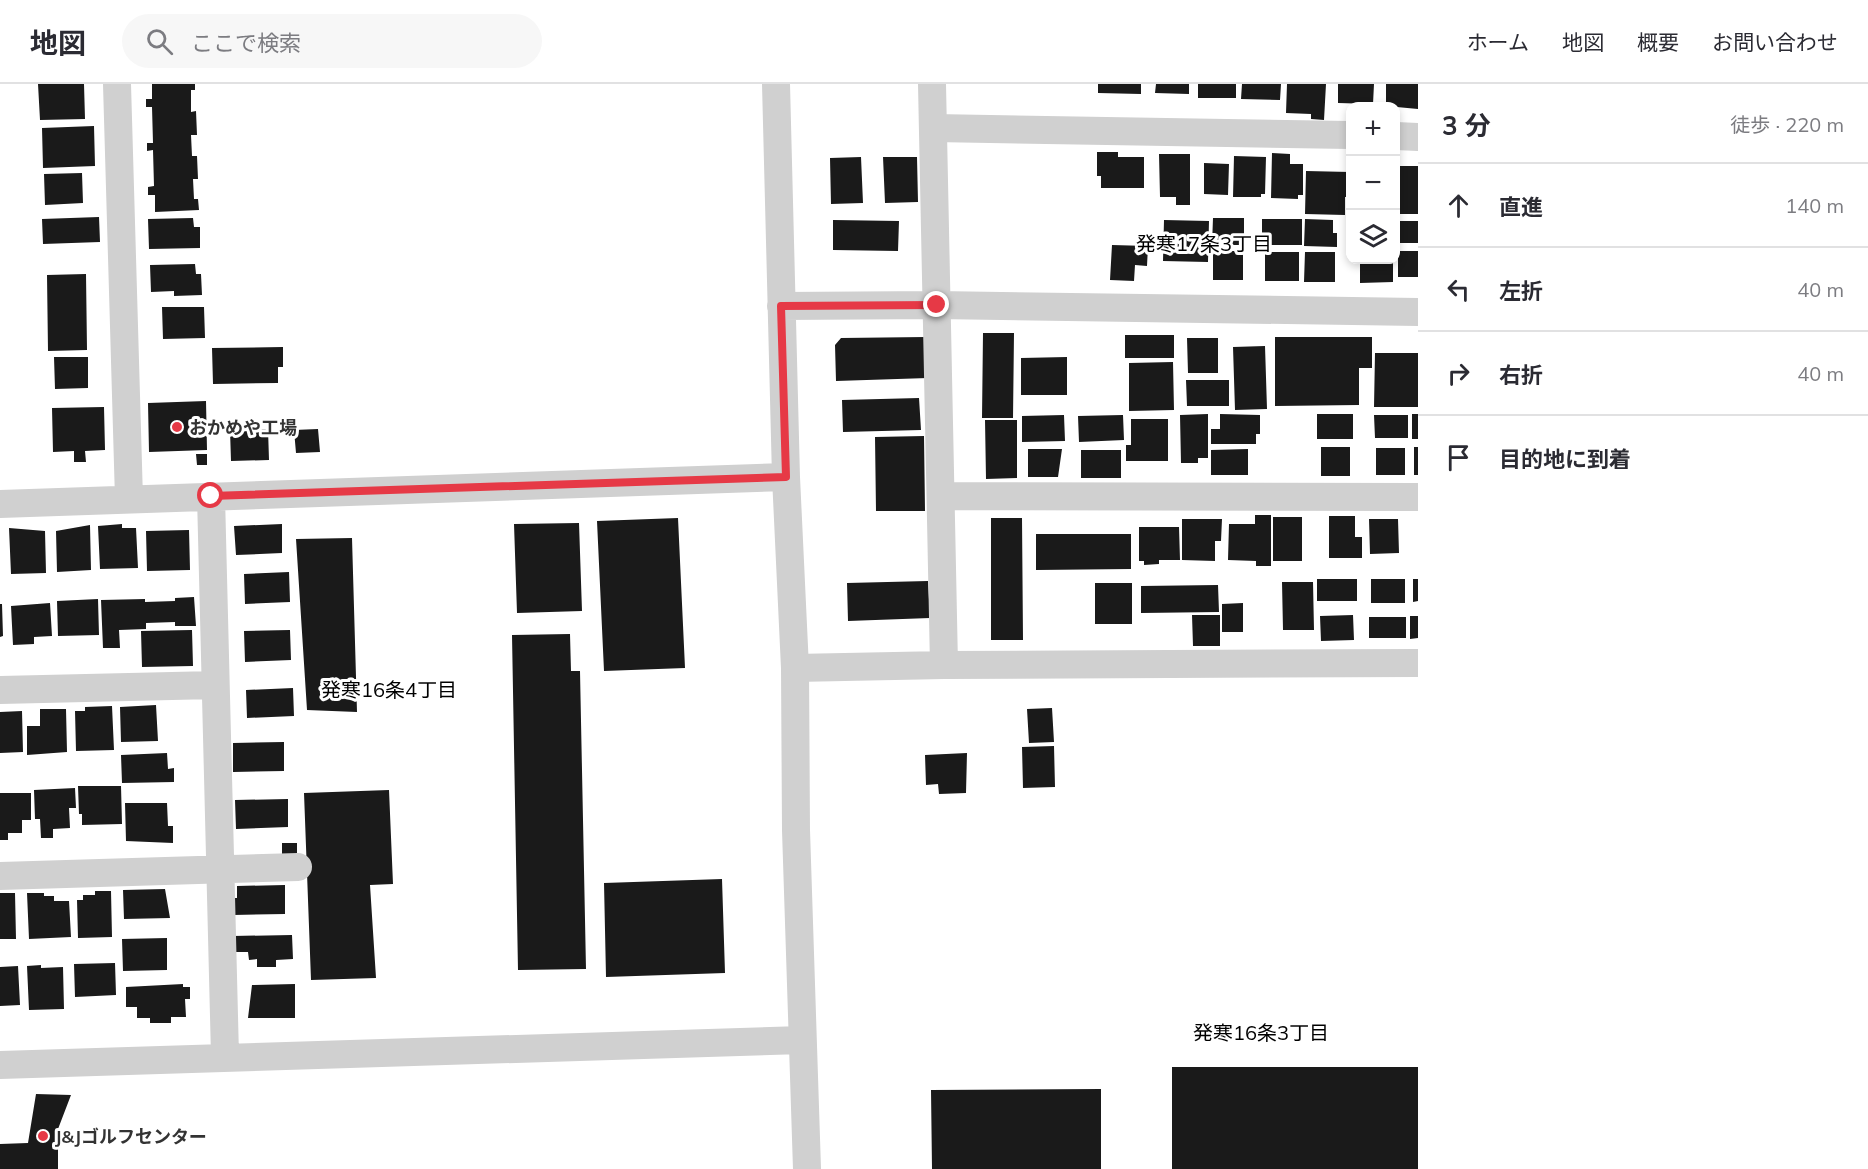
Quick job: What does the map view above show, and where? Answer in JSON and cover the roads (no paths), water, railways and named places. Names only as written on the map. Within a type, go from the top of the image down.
[{"type":"street","points":[[117,84],[129,499]]},
{"type":"street","points":[[776,84],[786,477],[795,668],[796,830],[807,1169]]},
{"type":"street","points":[[932,84],[944,665]]},
{"type":"street","points":[[933,128],[1346,135]]},
{"type":"street","points":[[1400,136],[1418,137]]},
{"type":"street","points":[[781,306],[937,305],[1418,312]]},
{"type":"street","points":[[0,504],[786,477]]},
{"type":"street","points":[[211,496],[225,1056]]},
{"type":"street","points":[[941,496],[1418,498]]},
{"type":"street","points":[[795,668],[944,665],[1418,663]]},
{"type":"street","points":[[0,690],[215,685]]},
{"type":"street","points":[[0,876],[298,867]]},
{"type":"street","points":[[0,1065],[225,1056],[802,1040]]},
{"type":"place","name":"おかめや工場","points":[[177,427]]},
{"type":"place","name":"J&Jゴルフセンター","points":[[43,1136]]},
{"type":"district","name":"発寒17条3丁目","points":[[1204,243]]},
{"type":"district","name":"発寒16条4丁目","points":[[389,689]]},
{"type":"district","name":"発寒16条3丁目","points":[[1261,1032]]}]
